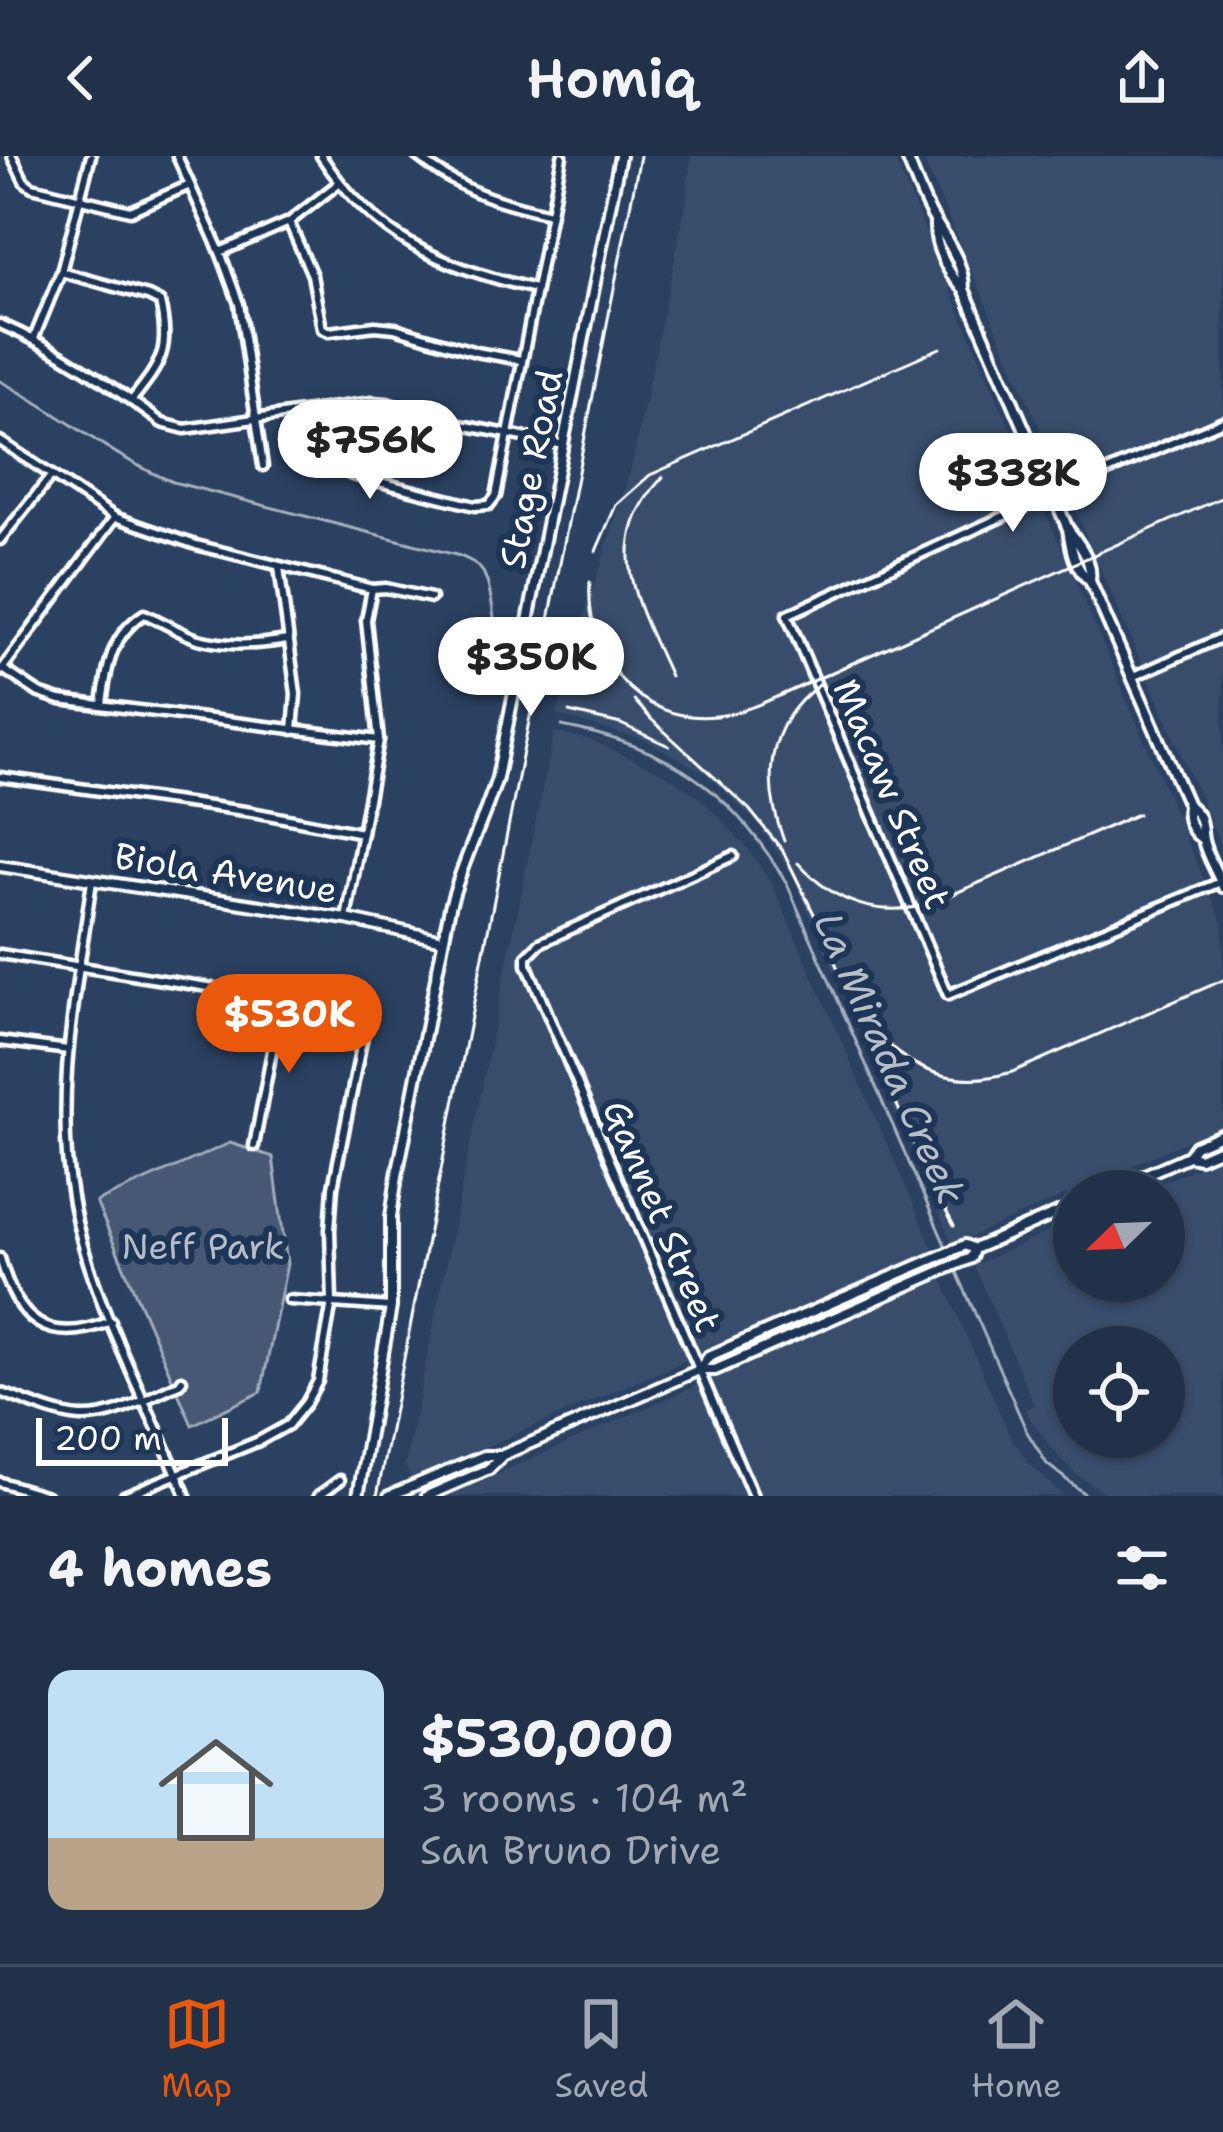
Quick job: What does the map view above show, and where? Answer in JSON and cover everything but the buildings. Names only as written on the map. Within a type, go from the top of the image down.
[{"type":"main road","name":"Stage Road","points":[[358,1496],[391,1306],[391,1216],[443,940],[458,875],[497,778],[620,156]]},
{"type":"main road","points":[[906,156],[935,221],[934,236],[954,280],[964,289],[1068,529],[1082,546],[1092,570],[1090,580],[1188,805],[1204,828],[1203,839],[1222,883]]},
{"type":"main road","name":"Biola Avenue","points":[[0,866],[346,920],[443,940]]},
{"type":"main road","points":[[1156,1170],[1223,1134]]},
{"type":"main road","points":[[1188,1156],[1200,1158],[1223,1148]]},
{"type":"main road","points":[[427,1496],[489,1469],[503,1456],[944,1270],[970,1258],[974,1250],[1053,1215]]},
{"type":"main road","points":[[699,1370],[710,1356],[965,1245],[974,1250]]},
{"type":"main road","points":[[389,1496],[484,1456],[503,1456]]},
{"type":"street","points":[[12,156],[24,182],[32,187],[130,211],[190,185]]},
{"type":"street","points":[[34,338],[61,272],[91,156]]},
{"type":"street","points":[[177,156],[239,304],[263,466]]},
{"type":"street","points":[[321,156],[339,183],[371,215],[418,249],[468,272],[535,289]]},
{"type":"street","points":[[417,156],[476,194],[550,214]]},
{"type":"street","points":[[330,408],[342,470],[475,506],[489,505],[496,496],[562,156]]},
{"type":"street","points":[[220,252],[289,222],[339,183]]},
{"type":"street","points":[[289,222],[312,275],[322,329],[395,328],[521,360]]},
{"type":"street","points":[[61,272],[160,302],[164,353],[132,401]]},
{"type":"street","points":[[0,324],[88,370],[173,428],[372,401],[446,422],[564,445]]},
{"type":"street","points":[[1053,496],[1223,421]]},
{"type":"street","points":[[0,441],[115,517],[178,540],[372,589],[431,598]]},
{"type":"street","points":[[0,540],[52,475]]},
{"type":"street","name":"Macaw Street","points":[[1053,496],[787,615],[948,995],[1222,883]]},
{"type":"street","points":[[115,517],[2,670],[60,700],[380,740]]},
{"type":"street","points":[[278,565],[296,694],[293,730]]},
{"type":"street","points":[[346,920],[380,740],[366,620],[372,589]]},
{"type":"street","points":[[102,704],[108,658],[143,614],[197,638],[228,644],[288,640]]},
{"type":"street","points":[[1132,677],[1223,637]]},
{"type":"street","points":[[0,777],[252,812],[362,833]]},
{"type":"street","name":"Gannet Street","points":[[733,856],[540,943],[527,956],[528,975],[753,1496]]},
{"type":"street","points":[[92,878],[69,1050],[65,1111],[71,1189],[88,1260],[110,1321],[186,1496]]},
{"type":"street","points":[[0,954],[363,1015],[365,1026],[333,1187],[332,1302],[317,1381],[288,1425],[124,1496]]},
{"type":"street","points":[[254,1146],[282,998]]},
{"type":"street","points":[[0,1041],[69,1050]]},
{"type":"street","points":[[0,1258],[15,1301],[32,1320],[70,1333],[110,1321]]},
{"type":"street","points":[[289,1300],[391,1306]]},
{"type":"street","points":[[0,1392],[85,1418],[110,1413],[182,1380]]},
{"type":"street","points":[[318,1496],[340,1480]]},
{"type":"street","points":[[0,1482],[47,1496]]},
{"type":"shaded area","points":[[691,156],[893,156],[1223,924],[1223,1125],[1122,1170],[1053,1170],[1053,1201],[953,1245],[792,874],[758,824],[708,775],[648,741],[557,715],[631,469],[686,204]]},
{"type":"shaded area","points":[[922,156],[1223,156],[1223,850],[1102,572]]},
{"type":"shaded area","points":[[554,732],[590,740],[665,774],[700,798],[745,845],[772,884],[935,1253],[411,1479],[405,1466]]},
{"type":"shaded area","points":[[1223,1156],[1223,1496],[1109,1496],[1060,1458],[1185,1458],[1185,1326],[1053,1326],[1053,1449],[1025,1409],[1034,1405],[974,1265],[1053,1230],[1053,1302],[1185,1302],[1185,1173]]},
{"type":"shaded area","points":[[941,1277],[1010,1436],[1028,1462],[1063,1496],[448,1496]]},
{"type":"green space","name":"Neff Park","points":[[230,1143],[273,1157],[287,1264],[261,1392],[192,1425],[96,1202]]},
{"type":"waterway","name":"La Mirada Creek","points":[[0,381],[128,460],[173,482],[473,562],[483,572],[490,594],[500,677]]},
{"type":"waterway","name":"La Mirada Creek","points":[[562,726],[635,746],[694,777],[744,822],[766,851],[787,884],[1027,1432],[1047,1464],[1087,1496]]},
{"type":"railway","points":[[377,1496],[640,156]]},
{"type":"railway","points":[[596,551],[616,505],[650,475],[940,348]]},
{"type":"railway","points":[[663,477],[644,502],[629,551],[637,600],[670,676]]},
{"type":"railway","points":[[590,582],[596,635],[622,680],[662,709],[716,716],[771,700],[1223,497]]},
{"type":"railway","points":[[784,841],[773,798],[773,756],[788,718],[819,685]]},
{"type":"railway","points":[[634,700],[749,809],[783,851],[954,1226]]},
{"type":"railway","points":[[569,712],[621,724],[669,746]]},
{"type":"railway","points":[[798,863],[828,889],[860,905],[915,907],[1138,814]]},
{"type":"railway","points":[[872,1025],[900,1055],[934,1073],[992,1077],[1223,980]]}]
